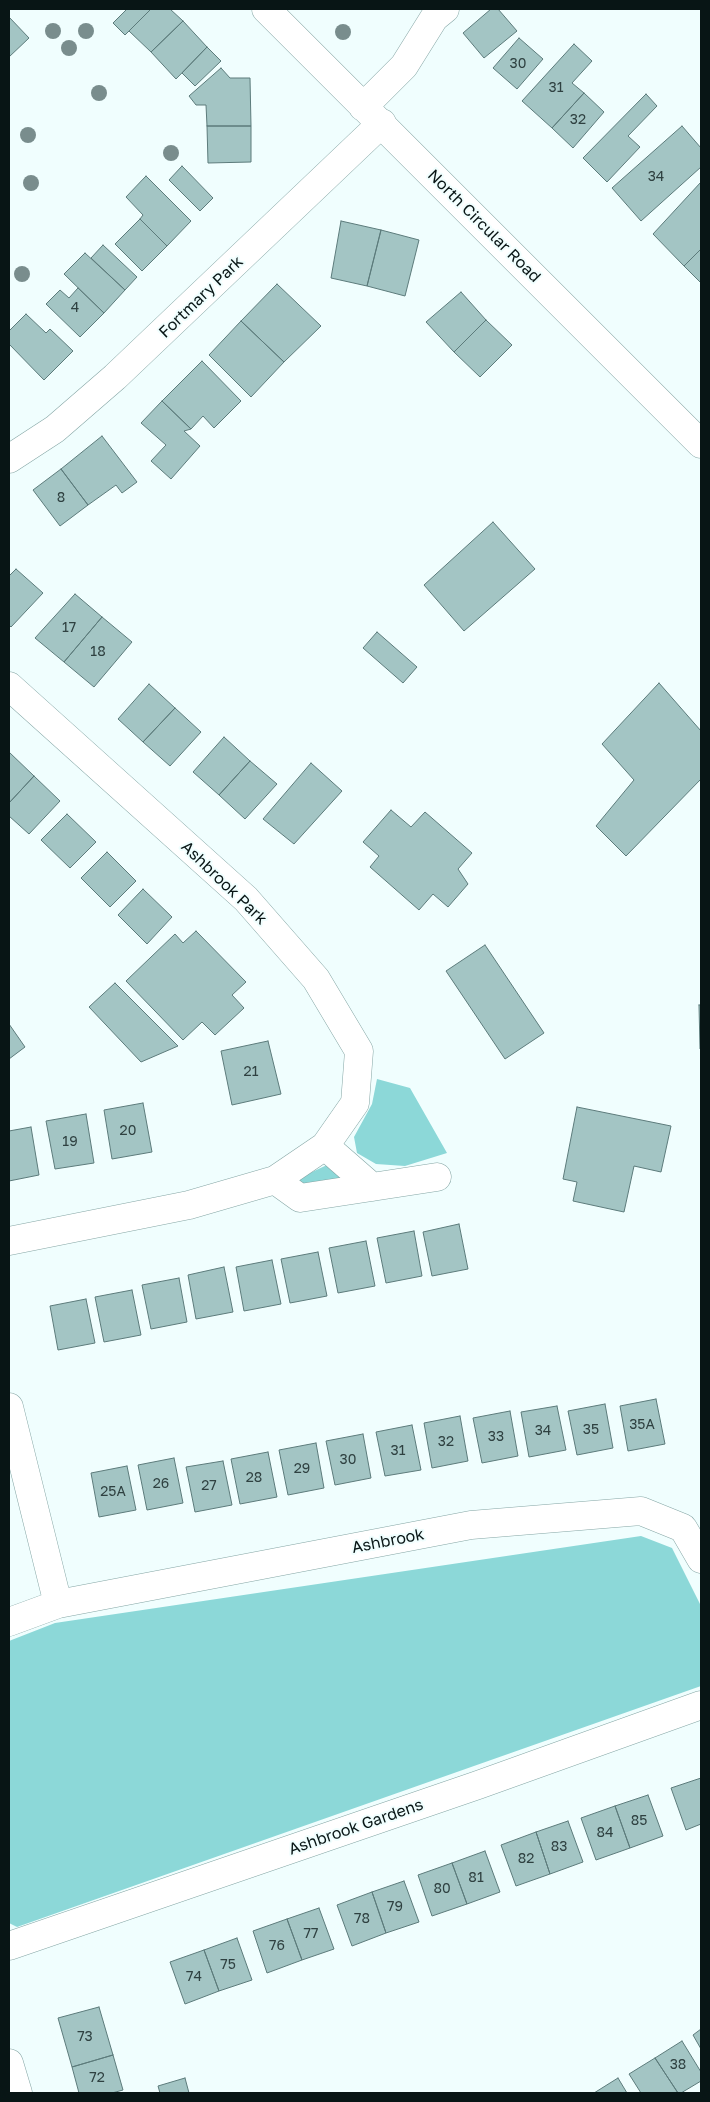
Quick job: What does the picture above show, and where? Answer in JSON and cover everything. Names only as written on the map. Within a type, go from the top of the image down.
[{"type":"street","name":"North Circular Road","points":[[266,9],[701,444]]},
{"type":"street","name":"Fortmary Park","points":[[9,459],[55,430],[115,377],[373,115],[434,18],[445,9]]},
{"type":"street","name":"Ashbrook Park","points":[[9,686],[246,899],[316,979],[359,1050],[355,1102],[325,1146],[276,1180],[188,1205],[9,1241]]},
{"type":"street","points":[[325,1146],[372,1187]]},
{"type":"street","points":[[276,1180],[300,1198],[437,1177]]},
{"type":"street","points":[[9,1407],[58,1604]]},
{"type":"street","name":"Ashbrook","points":[[9,1622],[58,1604],[471,1525],[641,1512],[683,1528],[701,1559]]},
{"type":"street","name":"Ashbrook Gardens","points":[[9,1946],[478,1785],[701,1705]]},
{"type":"street","points":[[9,2063],[18,2093]]},
{"type":"shaded area","points":[[377,1079],[410,1088],[447,1153],[405,1166],[376,1164],[357,1153],[354,1137],[372,1104]]},
{"type":"shaded area","points":[[327,1165],[352,1178],[315,1190],[295,1180]]},
{"type":"shaded area","points":[[641,1536],[672,1548],[701,1606],[701,1686],[17,1927],[9,1923],[9,1641],[55,1623]]},
{"type":"building","points":[[127,9],[151,9],[125,35],[113,23]]},
{"type":"building","points":[[151,9],[170,9],[183,21],[151,52],[129,31]]},
{"type":"building","points":[[491,9],[498,9],[517,31],[484,58],[463,33]]},
{"type":"building","points":[[9,17],[29,38],[9,57]]},
{"type":"building","points":[[183,21],[207,47],[176,79],[151,52]]},
{"type":"building","points":[[519,38],[543,59],[517,89],[493,68]]},
{"type":"building","points":[[574,44],[592,61],[572,83],[584,93],[552,128],[522,101]]},
{"type":"building","points":[[207,47],[221,61],[195,86],[182,73]]},
{"type":"building","points":[[221,68],[230,78],[250,78],[251,126],[207,126],[206,105],[196,105],[189,96]]},
{"type":"building","points":[[584,93],[604,112],[573,148],[552,128]]},
{"type":"building","points":[[646,94],[657,106],[628,136],[640,147],[607,182],[583,158]]},
{"type":"building","points":[[207,126],[251,126],[251,162],[208,163]]},
{"type":"building","points":[[682,126],[701,148],[701,167],[641,221],[612,188]]},
{"type":"building","points":[[182,166],[213,198],[200,211],[169,180]]},
{"type":"building","points":[[146,176],[191,221],[167,246],[140,219],[143,215],[126,197]]},
{"type":"building","points":[[701,182],[701,249],[684,266],[653,234]]},
{"type":"building","points":[[140,219],[167,246],[142,271],[115,244]]},
{"type":"building","points":[[341,221],[381,230],[367,286],[331,278]]},
{"type":"building","points":[[381,230],[419,240],[405,296],[367,286]]},
{"type":"building","points":[[103,245],[137,277],[125,290],[91,258]]},
{"type":"building","points":[[701,249],[701,283],[684,266]]},
{"type":"building","points":[[85,253],[125,290],[104,313],[64,274]]},
{"type":"building","points":[[277,284],[321,326],[284,362],[241,321]]},
{"type":"building","points":[[78,288],[104,313],[80,337],[46,304],[60,290],[69,298]]},
{"type":"building","points":[[461,292],[486,320],[454,352],[426,322]]},
{"type":"building","points":[[26,314],[46,333],[50,329],[73,351],[44,380],[9,344],[9,331]]},
{"type":"building","points":[[486,320],[512,345],[480,377],[454,352]]},
{"type":"building","points":[[241,321],[284,362],[251,397],[209,355]]},
{"type":"building","points":[[202,361],[241,401],[214,428],[203,416],[191,429],[162,401]]},
{"type":"building","points":[[162,401],[191,429],[184,431],[200,446],[171,479],[151,461],[166,445],[141,423]]},
{"type":"building","points":[[102,436],[137,482],[122,493],[116,485],[88,505],[61,469]]},
{"type":"building","points":[[61,469],[88,505],[60,526],[33,490]]},
{"type":"building","points":[[493,522],[535,569],[464,631],[424,585]]},
{"type":"building","points":[[16,569],[43,593],[11,627],[9,625],[9,576]]},
{"type":"building","points":[[75,594],[102,617],[64,662],[35,638]]},
{"type":"building","points":[[102,617],[132,642],[94,687],[64,662]]},
{"type":"building","points":[[377,632],[417,667],[403,683],[363,648]]},
{"type":"building","points":[[659,683],[701,731],[701,779],[626,856],[596,826],[634,780],[602,744]]},
{"type":"building","points":[[149,684],[175,708],[143,742],[118,719]]},
{"type":"building","points":[[175,708],[201,732],[170,766],[143,742]]},
{"type":"building","points":[[224,737],[250,761],[219,795],[193,772]]},
{"type":"building","points":[[9,752],[34,776],[9,803]]},
{"type":"building","points":[[250,761],[277,784],[245,819],[219,795]]},
{"type":"building","points":[[311,763],[342,791],[294,844],[263,819]]},
{"type":"building","points":[[34,776],[60,801],[29,834],[9,816],[9,803]]},
{"type":"building","points":[[391,810],[411,827],[425,812],[472,853],[458,869],[468,884],[448,907],[433,894],[419,910],[370,867],[379,856],[363,842]]},
{"type":"building","points":[[67,814],[96,842],[70,868],[41,840]]},
{"type":"building","points":[[107,852],[136,881],[110,907],[81,878]]},
{"type":"building","points":[[143,889],[172,917],[147,944],[118,915]]},
{"type":"building","points":[[196,931],[246,982],[232,995],[244,1008],[215,1035],[202,1022],[183,1040],[126,981],[175,934],[183,943]]},
{"type":"building","points":[[485,945],[544,1033],[505,1059],[446,971]]},
{"type":"building","points":[[115,983],[178,1046],[141,1062],[89,1007]]},
{"type":"building","points":[[699,1005],[701,1005],[701,1049],[700,1049]]},
{"type":"building","points":[[9,1024],[25,1047],[9,1059]]},
{"type":"building","points":[[268,1041],[281,1094],[232,1105],[221,1051]]},
{"type":"building","points":[[143,1103],[152,1152],[112,1159],[104,1110]]},
{"type":"building","points":[[577,1107],[671,1126],[661,1172],[634,1166],[624,1212],[573,1201],[577,1182],[563,1179]]},
{"type":"building","points":[[86,1114],[94,1163],[55,1169],[46,1121]]},
{"type":"building","points":[[31,1127],[39,1175],[9,1181],[9,1131]]},
{"type":"building","points":[[459,1224],[468,1269],[432,1276],[423,1232]]},
{"type":"building","points":[[414,1231],[422,1276],[386,1283],[377,1238]]},
{"type":"building","points":[[366,1241],[375,1286],[338,1293],[329,1248]]},
{"type":"building","points":[[318,1252],[327,1296],[290,1303],[281,1259]]},
{"type":"building","points":[[272,1260],[281,1304],[244,1311],[236,1267]]},
{"type":"building","points":[[224,1267],[233,1312],[196,1319],[188,1275]]},
{"type":"building","points":[[179,1278],[187,1322],[151,1329],[142,1285]]},
{"type":"building","points":[[132,1290],[141,1335],[104,1342],[95,1297]]},
{"type":"building","points":[[86,1299],[95,1343],[58,1350],[50,1306]]},
{"type":"building","points":[[656,1399],[665,1444],[628,1451],[620,1406]]},
{"type":"building","points":[[605,1404],[613,1448],[577,1455],[568,1411]]},
{"type":"building","points":[[557,1406],[566,1450],[529,1457],[521,1412]]},
{"type":"building","points":[[510,1411],[518,1456],[482,1463],[473,1418]]},
{"type":"building","points":[[460,1416],[468,1461],[432,1468],[424,1423]]},
{"type":"building","points":[[412,1425],[421,1470],[385,1476],[376,1432]]},
{"type":"building","points":[[363,1434],[371,1478],[335,1485],[326,1441]]},
{"type":"building","points":[[316,1443],[324,1488],[288,1495],[279,1450]]},
{"type":"building","points":[[268,1452],[277,1497],[240,1504],[231,1459]]},
{"type":"building","points":[[174,1458],[183,1503],[147,1510],[138,1465]]},
{"type":"building","points":[[223,1461],[232,1505],[195,1512],[186,1467]]},
{"type":"building","points":[[127,1466],[136,1510],[99,1517],[91,1473]]},
{"type":"building","points":[[701,1778],[701,1824],[686,1830],[671,1788]]},
{"type":"building","points":[[648,1795],[663,1836],[630,1848],[615,1806]]},
{"type":"building","points":[[615,1806],[630,1848],[596,1860],[581,1818]]},
{"type":"building","points":[[568,1821],[583,1862],[550,1874],[536,1832]]},
{"type":"building","points":[[536,1832],[550,1874],[516,1886],[501,1845]]},
{"type":"building","points":[[485,1851],[500,1892],[467,1904],[452,1863]]},
{"type":"building","points":[[452,1863],[467,1904],[432,1916],[418,1875]]},
{"type":"building","points":[[404,1881],[419,1922],[386,1933],[372,1892]]},
{"type":"building","points":[[372,1892],[386,1933],[352,1946],[337,1905]]},
{"type":"building","points":[[319,1908],[334,1949],[302,1960],[287,1919]]},
{"type":"building","points":[[287,1919],[302,1960],[267,1973],[253,1931]]},
{"type":"building","points":[[237,1938],[252,1980],[219,1991],[204,1950]]},
{"type":"building","points":[[204,1950],[219,1991],[185,2004],[170,1962]]},
{"type":"building","points":[[99,2007],[113,2055],[72,2067],[58,2018]]},
{"type":"building","points":[[701,2029],[701,2049],[693,2035]]},
{"type":"building","points":[[682,2041],[701,2072],[701,2081],[678,2093],[655,2058]]},
{"type":"building","points":[[113,2055],[123,2090],[112,2093],[79,2093],[72,2067]]},
{"type":"building","points":[[655,2058],[678,2093],[641,2093],[629,2074]]},
{"type":"building","points":[[185,2078],[189,2093],[160,2093],[158,2086]]},
{"type":"building","points":[[618,2078],[627,2093],[594,2093]]}]
